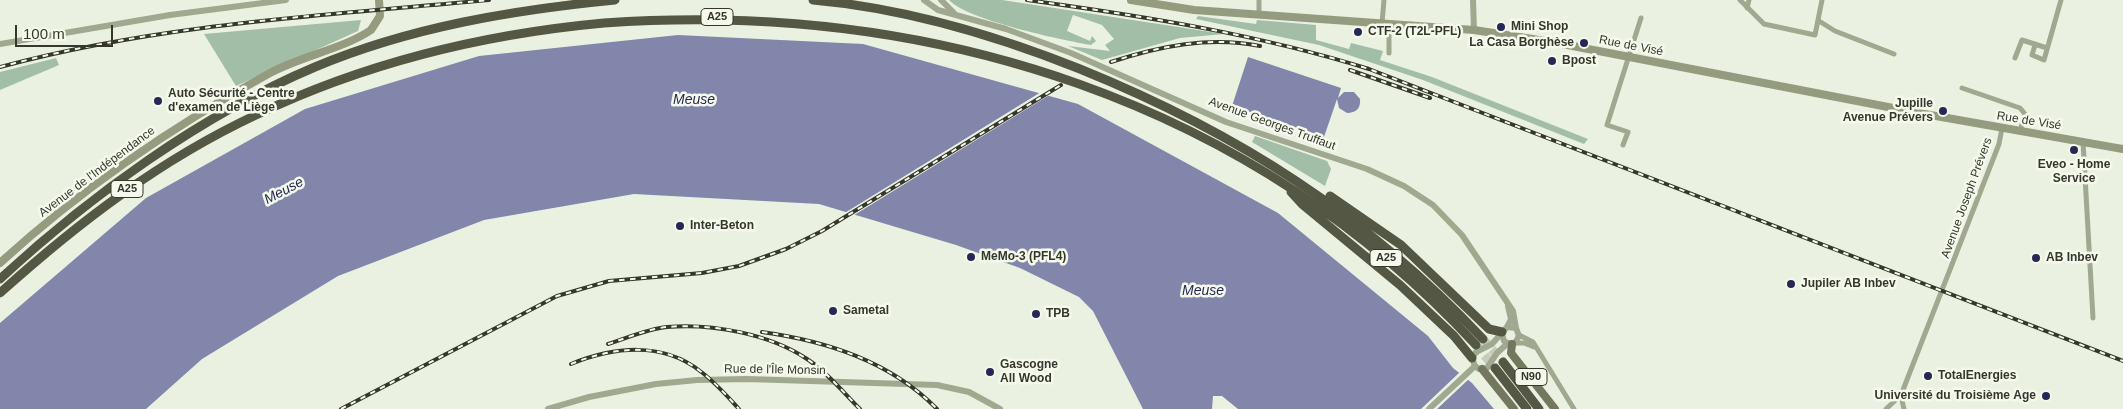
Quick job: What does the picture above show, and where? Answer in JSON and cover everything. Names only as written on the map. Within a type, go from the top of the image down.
[{"type":"highway","name":"A25","points":[[0,279],[68,221],[138,168],[212,120],[314,68],[376,45],[437,28],[507,13],[615,0]]},
{"type":"highway","name":"A25","points":[[813,0],[881,10],[948,24],[1029,49],[1177,111],[1236,143],[1340,209],[1391,250],[1440,295],[1481,345]]},
{"type":"highway","name":"A25","points":[[0,292],[74,228],[144,177],[180,154],[258,114],[322,87],[443,49],[509,34],[639,20],[727,17],[813,22],[900,34],[992,55],[1065,76],[1146,108],[1212,140],[1285,184],[1333,217],[1385,258],[1481,345]]},
{"type":"highway","points":[[1298,181],[1310,183],[1389,235],[1485,326],[1494,332],[1504,331]]},
{"type":"highway","name":"A25","points":[[1285,184],[1302,204],[1400,285],[1454,336],[1476,364]]},
{"type":"highway","points":[[1496,363],[1527,409]]},
{"type":"highway","points":[[1496,363],[1539,409]]},
{"type":"main road","name":"Rue de Visé","points":[[1131,0],[1194,10],[1474,30],[2123,149]]},
{"type":"main road","name":"Avenue de l'Indépendance","points":[[0,263],[82,195],[148,146],[198,114],[274,71],[371,30],[380,16],[380,1]]},
{"type":"main road","name":"N90","points":[[1512,343],[1512,353],[1554,409]]},
{"type":"main road","name":"N90","points":[[1476,364],[1514,409]]},
{"type":"street","points":[[0,44],[170,15],[286,0]]},
{"type":"street","name":"Avenue Georges Truffaut","points":[[924,0],[938,10],[1056,47],[1165,93],[1220,119],[1367,169],[1398,183],[1424,198],[1456,228],[1515,314],[1518,331],[1531,340],[1574,409]]},
{"type":"street","name":"Avenue Georges Truffaut","points":[[941,0],[955,14]]},
{"type":"street","points":[[1259,0],[1259,15]]},
{"type":"street","points":[[1384,0],[1389,53]]},
{"type":"street","points":[[1473,0],[1474,30]]},
{"type":"street","points":[[1740,0],[1764,24],[1815,35],[1822,0]]},
{"type":"street","points":[[1747,8],[1749,0]]},
{"type":"street","points":[[2035,44],[2032,55],[2044,60],[2061,0]]},
{"type":"street","points":[[1623,146],[1628,132],[1607,126],[1641,18]]},
{"type":"street","points":[[1819,21],[1835,31],[1894,54]]},
{"type":"street","points":[[2016,58],[2022,40],[2048,48]]},
{"type":"street","points":[[1962,88],[2020,108],[2025,114],[2020,131]]},
{"type":"street","name":"Avenue Joseph Prévers","points":[[1900,396],[1950,275],[1999,144],[2002,128]]},
{"type":"street","points":[[2083,141],[2093,318]]},
{"type":"street","points":[[1508,306],[1510,319],[1502,338],[1512,343],[1524,343],[1534,347]]},
{"type":"street","points":[[1429,409],[1476,364],[1476,352],[1481,345],[1504,331],[1518,331],[1512,343],[1496,363],[1490,365],[1476,364]]},
{"type":"street","points":[[1481,345],[1496,363]]},
{"type":"street","name":"Rue de l'Île Monsin","points":[[548,409],[589,397],[656,384],[697,380],[746,380],[937,385],[969,392],[1000,409]]},
{"type":"street","points":[[1886,409],[1900,396],[1904,409]]},
{"type":"green space","points":[[949,0],[1002,0],[1224,34],[1180,38],[1102,60],[1068,46],[1110,51],[1105,45],[1114,39],[1102,25],[1073,15],[1067,31],[1090,41],[1092,36],[1096,41],[1091,45],[1059,39],[994,22],[975,15]]},
{"type":"green space","points":[[1198,16],[1256,24],[1257,20],[1316,25],[1316,40],[1349,49],[1351,43],[1383,51],[1380,60],[1432,77],[1588,139],[1584,144],[1423,80],[1319,45],[1196,19]]},
{"type":"green space","points":[[361,20],[358,31],[236,86],[204,34]]},
{"type":"green space","points":[[56,58],[59,65],[0,90],[0,72]]},
{"type":"green space","points":[[1255,136],[1327,161],[1331,169],[1325,186],[1252,142]]},
{"type":"water","name":"Meuse","points":[[678,35],[863,44],[1078,104],[1278,213],[1428,336],[1453,368],[1472,383],[1494,409],[1238,409],[1222,396],[1213,396],[1212,409],[1143,409],[1093,311],[1079,297],[1020,268],[956,245],[819,204],[634,194],[484,220],[338,276],[202,359],[146,409],[0,409],[0,323],[146,198],[305,109],[479,56]]},
{"type":"water","points":[[1248,57],[1341,88],[1338,98],[1344,92],[1354,92],[1360,99],[1359,107],[1353,112],[1347,113],[1339,108],[1337,99],[1324,137],[1232,106]]},
{"type":"pier","points":[[1041,92],[1051,94],[851,217],[843,214]]},
{"type":"pier","points":[[1461,371],[1470,378],[1437,409],[1421,409]]},
{"type":"tunnel","points":[[1483,339],[1503,362]]},
{"type":"tunnel","points":[[1476,345],[1495,368]]},
{"type":"railway","points":[[0,67],[60,52],[182,31],[305,16],[489,0]]},
{"type":"railway","points":[[1027,0],[1200,27],[1285,46],[1369,69],[2123,361]]},
{"type":"railway","points":[[1111,62],[1166,47],[1203,42],[1241,43],[1260,46]]},
{"type":"railway","points":[[1350,70],[1430,98]]},
{"type":"railway","points":[[341,409],[557,296],[609,281],[702,273],[739,266],[786,249],[822,231],[1061,85]]},
{"type":"railway","points":[[608,344],[667,327],[702,327],[740,332],[776,343],[807,359],[828,376],[860,409]]},
{"type":"railway","points":[[762,332],[810,341],[856,356],[899,378],[919,392],[937,409]]},
{"type":"railway","points":[[571,364],[587,358],[620,351],[654,351],[670,355],[685,361],[700,371],[721,389],[739,409]]},
{"type":"place","name":"Mini Shop","points":[[1501,27]]},
{"type":"place","name":"CTF-2 (T2L-PFL)","points":[[1358,32]]},
{"type":"place","name":"La Casa Borghèse","points":[[1584,43]]},
{"type":"place","name":"Bpost","points":[[1552,61]]},
{"type":"place","name":"Auto Sécurité - Centre d'examen de Liège","points":[[158,101]]},
{"type":"place","name":"Jupille Avenue Prévers","points":[[1943,111]]},
{"type":"place","name":"Eveo - Home Service","points":[[2074,150]]},
{"type":"place","name":"Inter-Beton","points":[[680,226]]},
{"type":"place","name":"MeMo-3 (PFL4)","points":[[971,257]]},
{"type":"place","name":"AB Inbev","points":[[2036,258]]},
{"type":"place","name":"Jupiler AB Inbev","points":[[1791,284]]},
{"type":"place","name":"Sametal","points":[[833,311]]},
{"type":"place","name":"TPB","points":[[1036,314]]},
{"type":"place","name":"Gascogne All Wood","points":[[990,372]]},
{"type":"place","name":"TotalEnergies","points":[[1928,376]]},
{"type":"place","name":"Université du Troisième Age","points":[[2046,396]]}]
